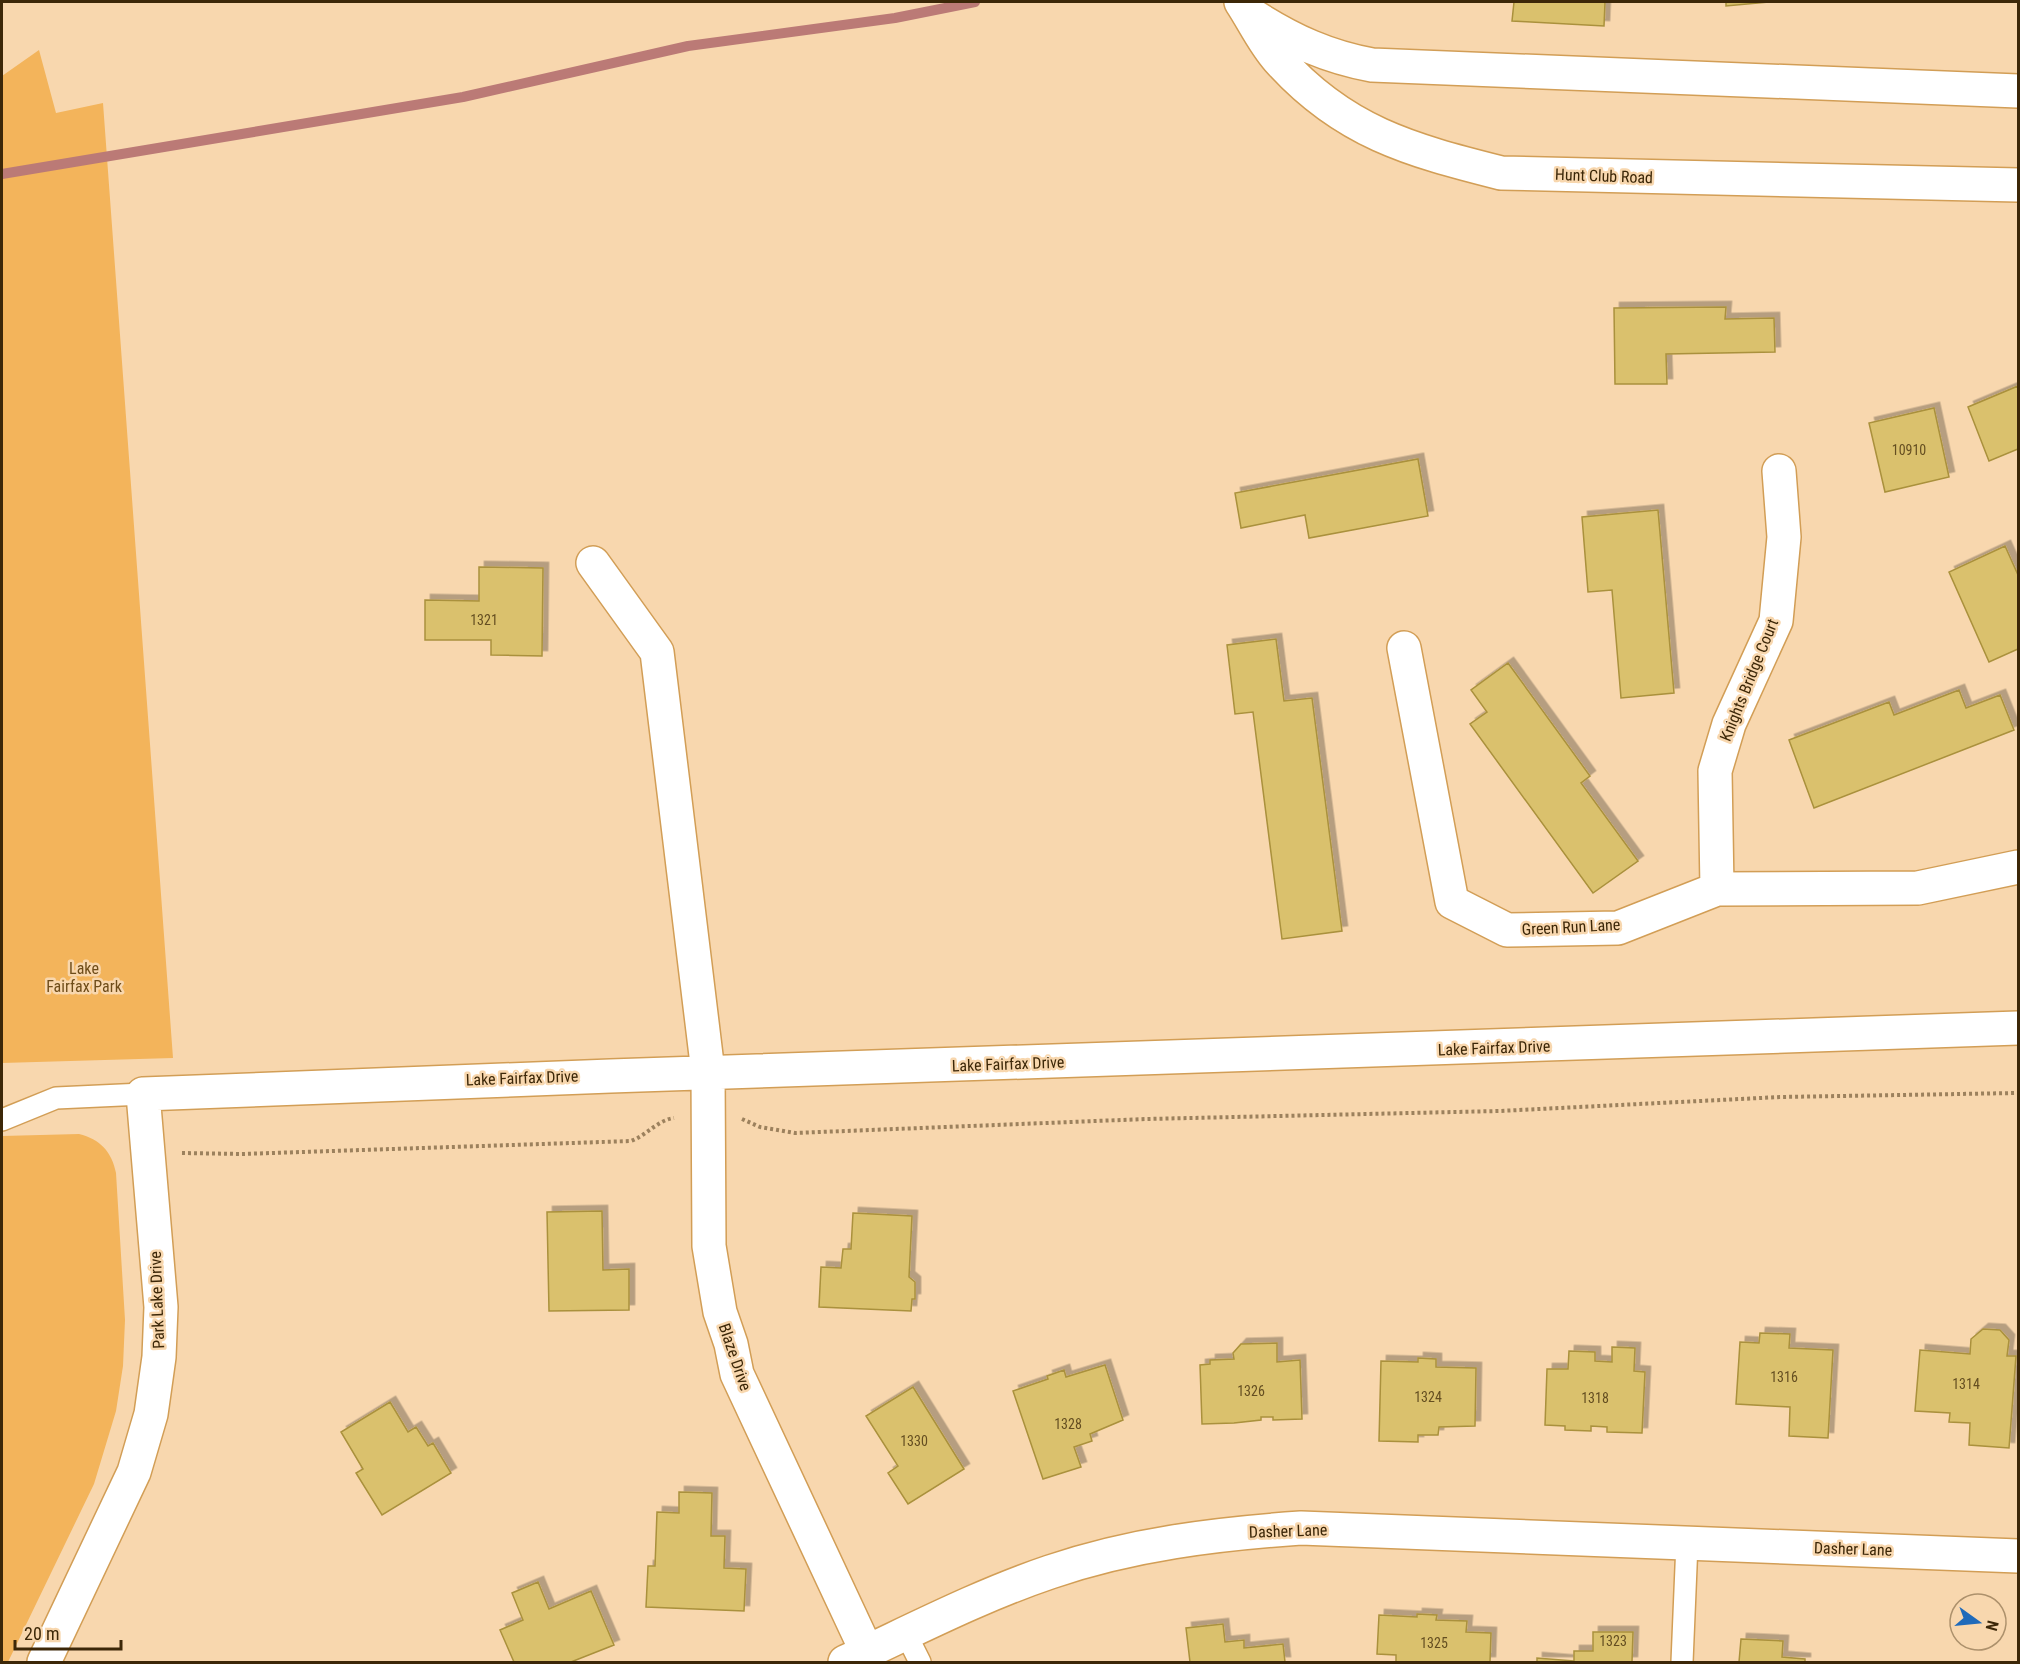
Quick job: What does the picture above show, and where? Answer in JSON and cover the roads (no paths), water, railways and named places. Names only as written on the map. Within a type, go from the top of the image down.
[{"type":"street","name":"Hunt Club Road","points":[[1244,7],[1304,46],[1337,58],[1372,65],[2019,91]]},
{"type":"street","name":"Hunt Club Road","points":[[1244,7],[1276,57],[1312,93],[1366,130],[1420,153],[1501,173],[2019,185]]},
{"type":"street","name":"Knights Bridge Court","points":[[1717,889],[1715,771],[1729,724],[1776,621],[1784,537],[1779,471]]},
{"type":"street","name":"Blaze Drive","points":[[592,563],[657,652],[708,1072],[709,1246],[720,1312],[731,1344],[737,1374],[856,1657]]},
{"type":"street","name":"Green Run Lane","points":[[1404,648],[1452,902],[1507,930],[1618,928],[1717,889],[1918,888],[2019,867]]},
{"type":"street","name":"Lake Fairfax Drive","points":[[143,1094],[708,1072],[1231,1057],[2019,1028]]},
{"type":"street","name":"Park Lake Drive","points":[[44,1662],[134,1472],[151,1414],[159,1357],[160,1307],[143,1094]]},
{"type":"street","name":"Dasher Lane","points":[[856,1657],[913,1648],[983,1599],[1050,1572],[1134,1548],[1220,1533],[1301,1528],[2019,1556]]},
{"type":"lane","name":"Lake Fairfax Drive","points":[[2,1120],[56,1098],[143,1094]]},
{"type":"lane","points":[[1682,1662],[1687,1543]]},
{"type":"waterway","points":[[2,174],[463,97],[688,46],[895,18],[975,2]]},
{"type":"park label","name":"Lake Fairfax Park","points":[[84,977]]}]
